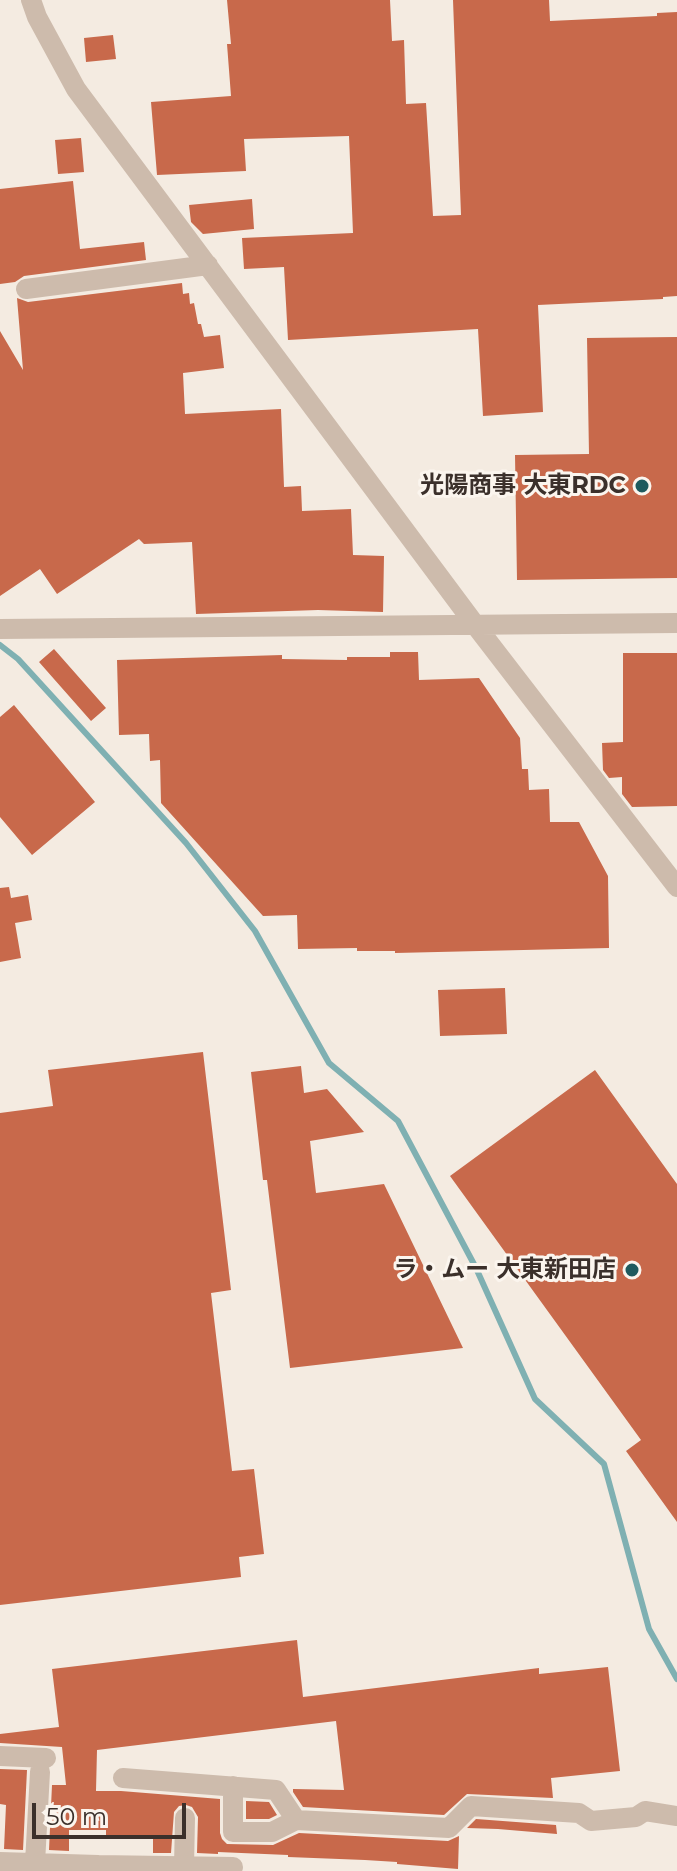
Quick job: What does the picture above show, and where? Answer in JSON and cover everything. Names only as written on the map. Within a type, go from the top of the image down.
[{"type":"street","points":[[31,0],[76,89],[476,626],[677,887]]},
{"type":"street","points":[[26,289],[208,265]]},
{"type":"street","points":[[0,629],[677,623]]},
{"type":"street","points":[[0,1756],[43,1765],[35,1863]]},
{"type":"street","points":[[123,1778],[276,1790],[296,1820]]},
{"type":"street","points":[[233,1786],[233,1832],[272,1832],[296,1820],[449,1828],[471,1806],[579,1813],[591,1821],[636,1817],[645,1811],[677,1816]]},
{"type":"street","points":[[184,1867],[185,1818]]},
{"type":"street","points":[[0,1862],[100,1868],[233,1867]]},
{"type":"building","points":[[227,0],[390,0],[392,41],[404,40],[406,104],[426,103],[433,216],[461,215],[453,0],[549,0],[550,21],[657,16],[657,13],[677,12],[677,296],[538,305],[543,412],[483,416],[478,329],[288,340],[284,267],[244,269],[242,238],[353,233],[349,136],[244,139],[246,171],[157,175],[151,102],[231,96]]},
{"type":"building","points":[[113,35],[116,59],[86,62],[84,38]]},
{"type":"building","points":[[81,138],[84,172],[58,174],[55,140]]},
{"type":"building","points":[[73,181],[80,249],[144,242],[146,260],[24,276],[15,282],[0,284],[0,189]]},
{"type":"building","points":[[252,199],[254,229],[203,234],[191,222],[189,205]]},
{"type":"building","points":[[182,283],[183,294],[189,293],[190,304],[194,303],[204,337],[220,335],[224,368],[183,373],[185,414],[281,409],[284,487],[301,486],[302,511],[351,509],[353,555],[384,556],[383,612],[318,610],[196,614],[192,542],[144,544],[139,539],[57,594],[40,569],[0,596],[0,331],[23,370],[17,298],[28,302]]},
{"type":"building","points":[[677,337],[677,578],[517,580],[515,455],[589,454],[587,338]]},
{"type":"building","points":[[54,649],[106,708],[91,721],[39,662]]},
{"type":"building","points":[[390,652],[418,652],[419,680],[479,678],[520,738],[522,769],[528,769],[529,790],[549,789],[550,822],[579,822],[608,876],[609,948],[395,953],[357,951],[357,948],[298,949],[297,915],[263,916],[161,803],[160,760],[150,761],[149,734],[119,735],[117,660],[282,655],[282,659],[347,660],[347,657],[390,657]]},
{"type":"building","points":[[623,653],[677,653],[677,806],[632,807],[622,794],[622,777],[609,778],[603,770],[602,743],[623,742]]},
{"type":"building","points":[[14,705],[95,802],[32,855],[0,817],[0,717]]},
{"type":"building","points":[[9,887],[11,898],[28,895],[32,920],[15,923],[21,958],[0,962],[0,888]]},
{"type":"building","points":[[505,988],[507,1034],[440,1036],[438,990]]},
{"type":"building","points":[[203,1052],[231,1290],[211,1293],[232,1471],[254,1469],[264,1554],[239,1557],[241,1577],[0,1605],[0,1113],[53,1106],[48,1070]]},
{"type":"building","points":[[301,1066],[304,1093],[327,1089],[364,1132],[310,1141],[316,1193],[384,1184],[463,1348],[290,1368],[251,1072]]},
{"type":"building","points":[[595,1070],[677,1184],[677,1522],[626,1451],[641,1440],[450,1176]]},
{"type":"building","points":[[297,1640],[303,1697],[539,1668],[539,1674],[608,1667],[620,1771],[551,1778],[553,1798],[467,1794],[444,1815],[303,1807],[293,1789],[344,1790],[336,1721],[97,1750],[96,1791],[220,1799],[220,1833],[227,1844],[273,1845],[299,1833],[448,1841],[459,1836],[458,1869],[288,1855],[197,1853],[198,1817],[192,1807],[186,1805],[179,1806],[174,1812],[171,1853],[153,1853],[153,1837],[106,1836],[106,1830],[69,1830],[69,1851],[49,1850],[52,1785],[66,1785],[62,1747],[0,1743],[0,1734],[59,1727],[52,1669]]},
{"type":"building","points":[[0,1769],[27,1770],[23,1850],[4,1849],[6,1805],[0,1804]]},
{"type":"building","points":[[246,1801],[269,1802],[277,1815],[269,1819],[246,1819]]},
{"type":"building","points":[[476,1819],[556,1825],[557,1834],[467,1828]]},
{"type":"waterway","points":[[0,645],[18,659],[186,843],[255,931],[329,1063],[398,1121],[476,1268],[535,1399],[604,1464],[649,1629],[677,1679]]},
{"type":"place","name":"光陽商事 大東RDC","points":[[642,486]]},
{"type":"place","name":"ラ・ムー 大東新田店","points":[[632,1270]]}]
